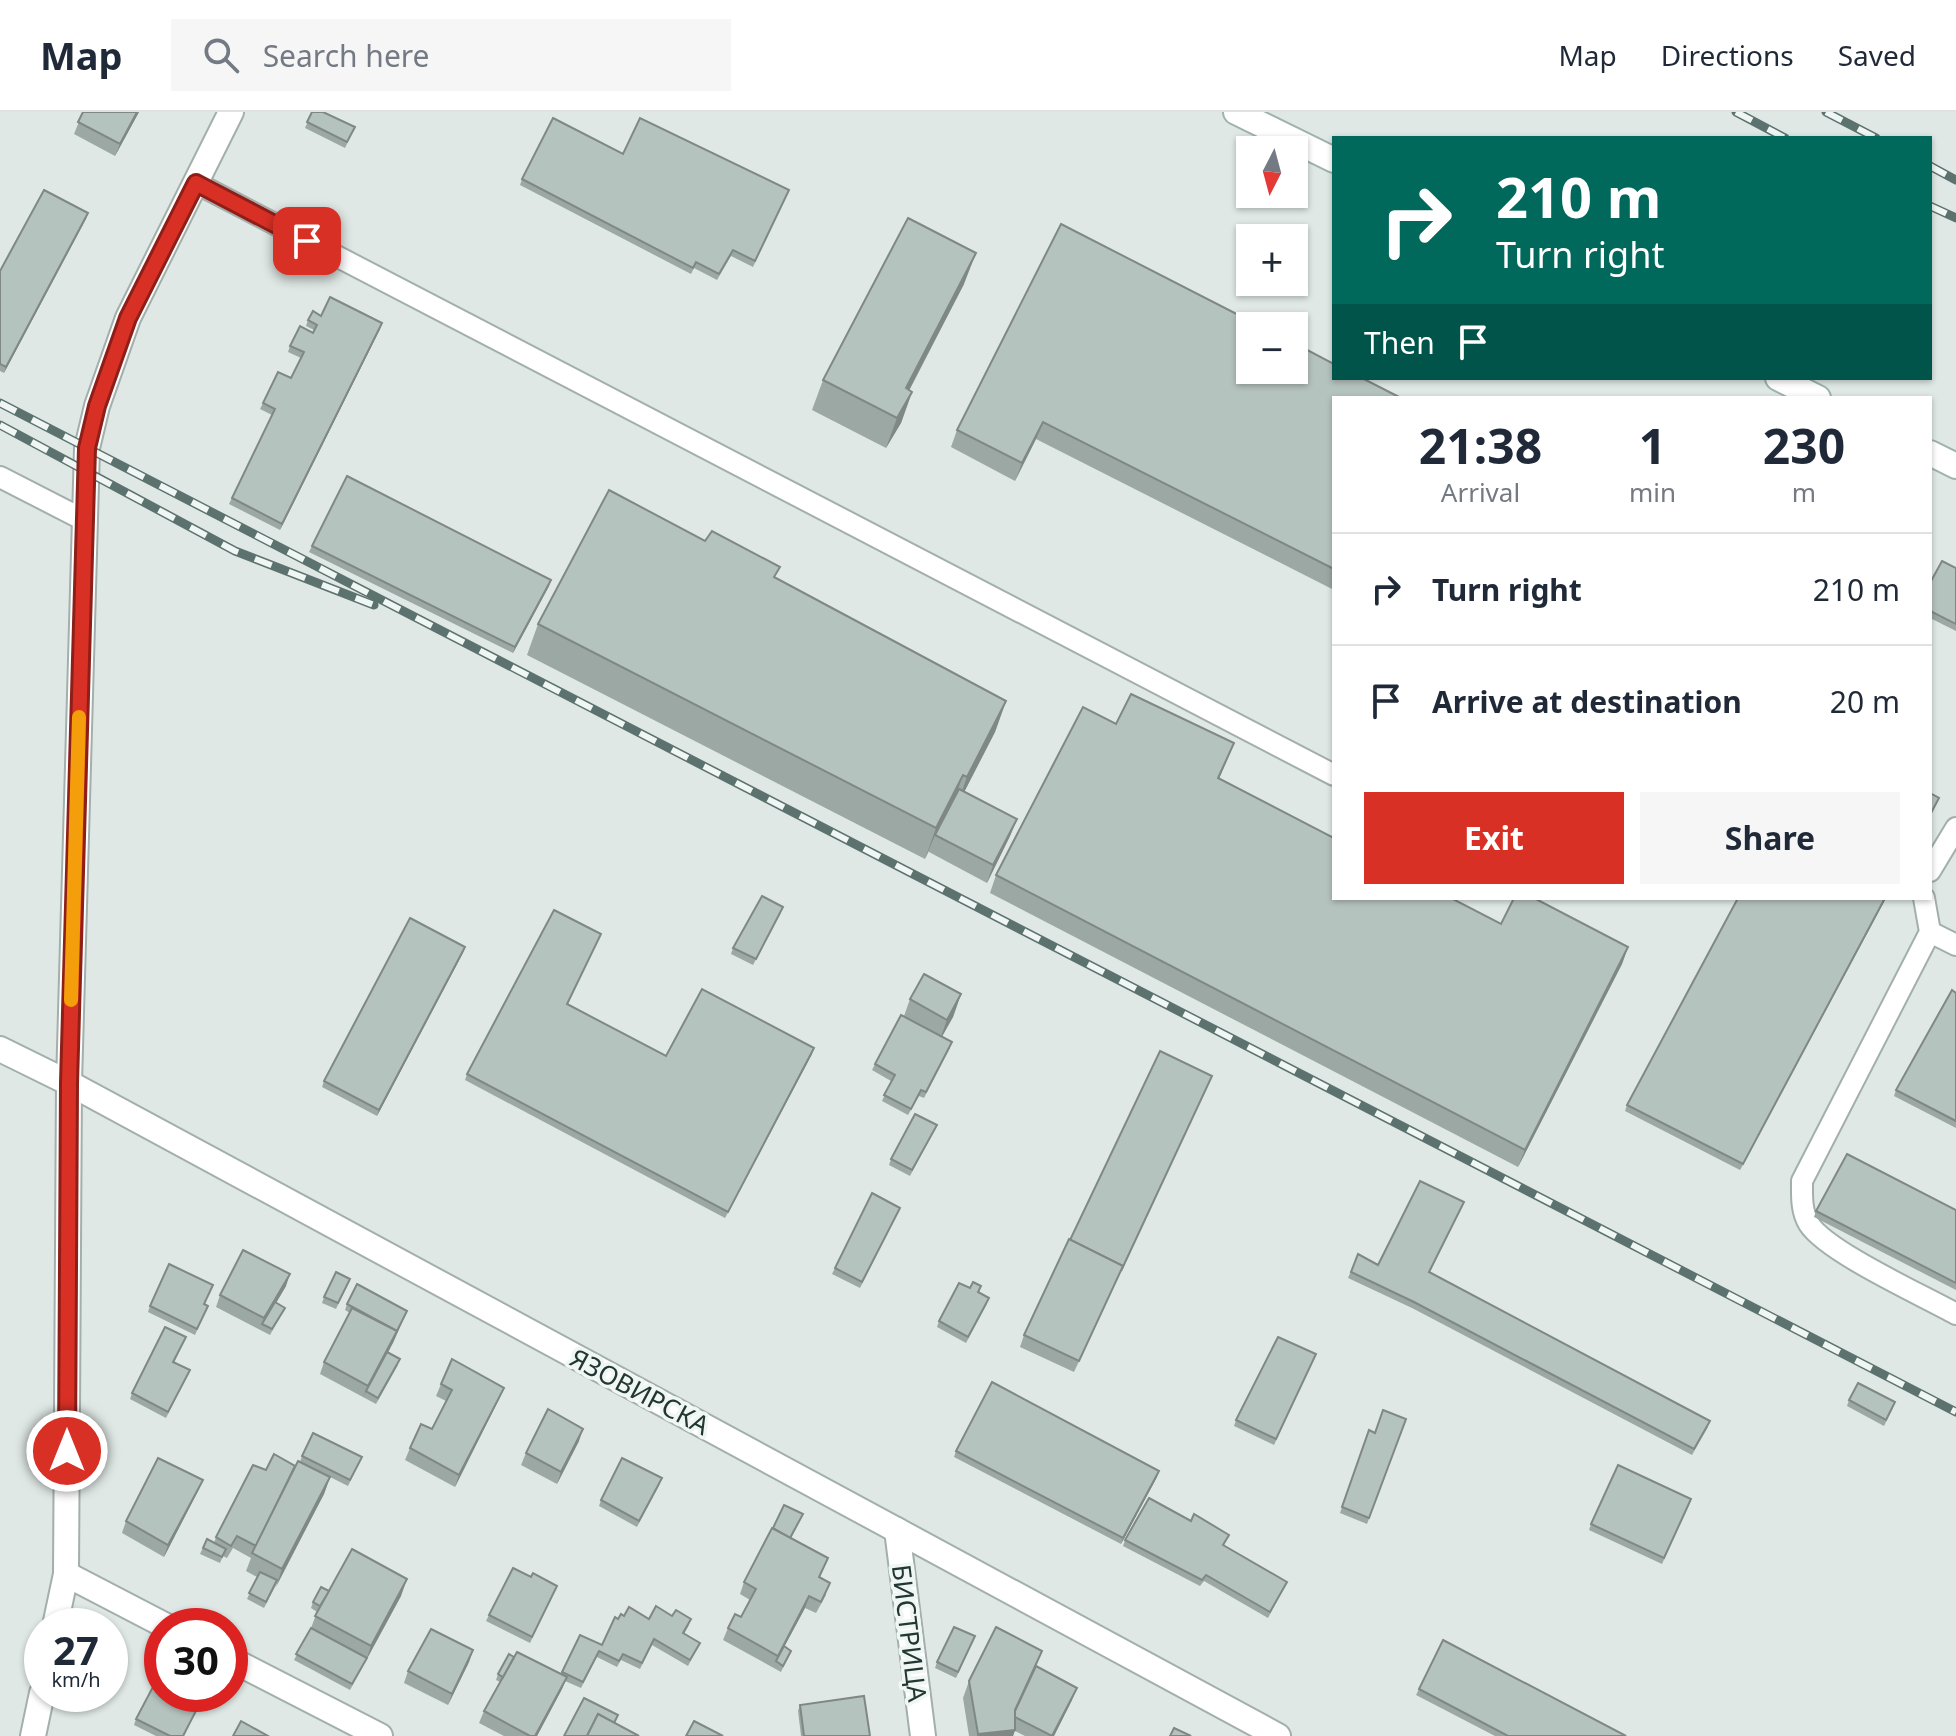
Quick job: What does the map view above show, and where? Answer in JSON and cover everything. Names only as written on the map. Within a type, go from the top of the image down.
[{"type":"street","points":[[59,1608],[66,1574],[69,1083],[87,448],[97,406],[128,318],[231,112]]},
{"type":"street","points":[[1236,112],[1332,159]]},
{"type":"street","points":[[1782,380],[1814,396]]},
{"type":"street","points":[[1932,454],[1956,466]]},
{"type":"street","name":"ЯЗОВИРСКА","points":[[0,1049],[69,1083],[1278,1736]]},
{"type":"street","name":"БИСТРИЦА","points":[[897,1530],[923,1736]]},
{"type":"street","points":[[66,1574],[144,1615]]},
{"type":"street","points":[[248,1668],[380,1736]]},
{"type":"street","points":[[33,1736],[38,1712]]},
{"type":"lane","points":[[196,183],[1332,774]]},
{"type":"lane","points":[[0,477],[84,520]]},
{"type":"lane","points":[[1932,868],[1956,828]]},
{"type":"lane","points":[[1924,900],[1930,932],[1802,1181],[1802,1199],[1809,1224],[1826,1242],[1956,1314]]},
{"type":"lane","points":[[1930,932],[1956,945]]},
{"type":"building","points":[[83,112],[137,112],[120,144],[78,122]]},
{"type":"building","points":[[312,112],[323,112],[355,127],[347,142],[307,122]]},
{"type":"building","points":[[553,118],[623,154],[640,118],[789,190],[755,261],[733,250],[719,274],[696,262],[693,268],[522,179]]},
{"type":"building","points":[[44,190],[88,213],[6,367],[0,364],[0,271]]},
{"type":"building","points":[[908,218],[976,253],[906,388],[912,392],[897,418],[823,380]]},
{"type":"building","points":[[1061,224],[1236,314],[1236,384],[1308,384],[1308,350],[1332,363],[1332,380],[1366,380],[1397,396],[1332,396],[1332,568],[1043,422],[1022,463],[957,430]]},
{"type":"building","points":[[330,297],[382,323],[282,524],[232,498],[275,409],[263,403],[278,372],[291,378],[304,352],[290,346],[300,326],[313,333],[317,325],[308,320],[313,311],[321,316]]},
{"type":"building","points":[[347,476],[551,580],[515,647],[312,546]]},
{"type":"building","points":[[609,490],[705,541],[712,531],[780,567],[774,577],[1006,701],[967,777],[963,775],[936,828],[538,624]]},
{"type":"building","points":[[1942,561],[1956,568],[1956,624],[1932,612],[1932,579]]},
{"type":"building","points":[[1131,694],[1234,743],[1218,778],[1332,837],[1332,900],[1455,900],[1501,924],[1513,900],[1538,900],[1628,947],[1525,1150],[996,875],[1083,707],[1116,724]]},
{"type":"building","points":[[959,789],[1017,819],[993,865],[935,835]]},
{"type":"building","points":[[1932,794],[1939,798],[1932,811]]},
{"type":"building","points":[[762,896],[783,907],[756,959],[733,948]]},
{"type":"building","points":[[1737,900],[1884,900],[1743,1164],[1627,1105]]},
{"type":"building","points":[[554,910],[601,934],[567,1004],[666,1056],[702,989],[814,1048],[728,1212],[467,1074]]},
{"type":"building","points":[[410,918],[465,947],[379,1110],[324,1081]]},
{"type":"building","points":[[924,974],[961,994],[947,1020],[910,999]]},
{"type":"building","points":[[1952,990],[1956,993],[1956,1121],[1896,1090]]},
{"type":"building","points":[[901,1015],[952,1042],[926,1092],[921,1090],[911,1109],[884,1095],[895,1075],[875,1064]]},
{"type":"building","points":[[1160,1051],[1212,1076],[1121,1271],[1123,1266],[1070,1240]]},
{"type":"building","points":[[915,1114],[937,1125],[912,1170],[891,1159]]},
{"type":"building","points":[[1847,1154],[1956,1210],[1956,1283],[1816,1211]]},
{"type":"building","points":[[1420,1181],[1464,1202],[1429,1272],[1710,1421],[1694,1449],[1351,1272],[1358,1254],[1378,1265]]},
{"type":"building","points":[[872,1193],[900,1208],[862,1282],[835,1268]]},
{"type":"building","points":[[1069,1239],[1123,1266],[1079,1361],[1024,1335]]},
{"type":"building","points":[[243,1250],[290,1274],[264,1318],[220,1295]]},
{"type":"building","points":[[169,1264],[213,1285],[204,1304],[208,1306],[197,1329],[150,1306]]},
{"type":"building","points":[[336,1272],[350,1279],[338,1303],[324,1297]]},
{"type":"building","points":[[973,1282],[981,1286],[978,1292],[989,1298],[968,1337],[939,1321],[959,1283],[970,1288]]},
{"type":"building","points":[[357,1284],[407,1311],[397,1331],[347,1304]]},
{"type":"building","points":[[275,1302],[285,1308],[272,1329],[262,1324]]},
{"type":"building","points":[[352,1308],[397,1331],[368,1386],[324,1362]]},
{"type":"building","points":[[165,1327],[186,1337],[173,1362],[190,1370],[168,1412],[132,1393]]},
{"type":"building","points":[[1278,1337],[1316,1354],[1276,1439],[1236,1420]]},
{"type":"building","points":[[387,1352],[400,1359],[378,1398],[366,1391]]},
{"type":"building","points":[[452,1359],[504,1388],[459,1475],[410,1448],[421,1424],[432,1429],[452,1390],[441,1384]]},
{"type":"building","points":[[992,1382],[1159,1471],[1123,1538],[956,1451]]},
{"type":"building","points":[[1858,1383],[1895,1402],[1886,1420],[1849,1400]]},
{"type":"building","points":[[548,1409],[583,1429],[561,1472],[526,1453]]},
{"type":"building","points":[[1383,1410],[1406,1419],[1369,1518],[1342,1507],[1369,1430],[1375,1433]]},
{"type":"building","points":[[313,1433],[362,1457],[350,1480],[302,1456]]},
{"type":"building","points":[[274,1454],[295,1466],[256,1546],[237,1536],[231,1546],[216,1537],[253,1465],[266,1470]]},
{"type":"building","points":[[158,1458],[203,1480],[168,1545],[126,1521]]},
{"type":"building","points":[[622,1458],[662,1478],[639,1521],[601,1500]]},
{"type":"building","points":[[298,1461],[330,1477],[282,1569],[252,1553]]},
{"type":"building","points":[[1618,1465],[1691,1499],[1664,1558],[1591,1524]]},
{"type":"building","points":[[1149,1498],[1191,1521],[1194,1514],[1229,1535],[1223,1545],[1287,1582],[1270,1612],[1206,1575],[1202,1580],[1125,1540]]},
{"type":"building","points":[[784,1505],[803,1514],[790,1538],[773,1528]]},
{"type":"building","points":[[772,1528],[828,1558],[819,1577],[830,1583],[821,1602],[809,1596],[778,1656],[728,1628],[735,1614],[741,1617],[756,1589],[744,1582]]},
{"type":"building","points":[[207,1539],[226,1549],[222,1557],[203,1548]]},
{"type":"building","points":[[352,1549],[407,1579],[371,1646],[315,1616]]},
{"type":"building","points":[[513,1568],[531,1577],[533,1573],[557,1586],[532,1637],[489,1615]]},
{"type":"building","points":[[260,1572],[277,1580],[266,1602],[249,1593]]},
{"type":"building","points":[[321,1587],[329,1591],[320,1606],[313,1602]]},
{"type":"building","points":[[656,1606],[672,1616],[676,1610],[691,1619],[683,1633],[700,1643],[690,1660],[654,1639],[642,1663],[623,1654],[619,1661],[599,1651],[583,1682],[562,1672],[580,1635],[602,1645],[615,1617],[624,1616],[629,1607],[649,1619]]},
{"type":"building","points":[[954,1627],[975,1636],[958,1672],[937,1662]]},
{"type":"building","points":[[996,1627],[1042,1651],[1015,1710],[1015,1730],[978,1734],[969,1681]]},
{"type":"building","points":[[311,1628],[367,1658],[352,1684],[296,1654]]},
{"type":"building","points":[[431,1629],[473,1650],[452,1694],[408,1671]]},
{"type":"building","points":[[1443,1640],[1626,1736],[1508,1736],[1419,1689]]},
{"type":"building","points":[[784,1646],[791,1651],[783,1666],[776,1661]]},
{"type":"building","points":[[517,1652],[567,1677],[535,1736],[484,1711]]},
{"type":"building","points":[[509,1654],[514,1657],[503,1677],[498,1674]]},
{"type":"building","points":[[1036,1666],[1077,1688],[1052,1736],[1015,1717]]},
{"type":"building","points":[[864,1696],[870,1736],[804,1736],[800,1705]]},
{"type":"building","points":[[584,1698],[618,1715],[614,1723],[598,1714],[587,1736],[564,1736]]},
{"type":"building","points":[[144,1704],[144,1712],[195,1712],[183,1736],[170,1736],[136,1719]]},
{"type":"building","points":[[598,1714],[639,1736],[587,1736]]},
{"type":"building","points":[[241,1721],[268,1736],[233,1736]]},
{"type":"building","points":[[694,1721],[723,1736],[686,1736]]},
{"type":"building","points":[[1174,1728],[1191,1736],[1170,1736]]},
{"type":"railway","points":[[1736,112],[1781,136]]},
{"type":"railway","points":[[1826,112],[1872,136]]},
{"type":"railway","points":[[1932,167],[1956,180]]},
{"type":"railway","points":[[1932,207],[1956,218]]},
{"type":"railway","points":[[0,403],[1956,1412]]},
{"type":"railway","points":[[0,425],[235,551],[374,605]]},
{"type":"slow traffic","points":[[71,1000],[79,717]]},
{"type":"route","points":[[67,1451],[69,1083],[87,448],[97,406],[128,318],[196,183],[307,241]]}]
